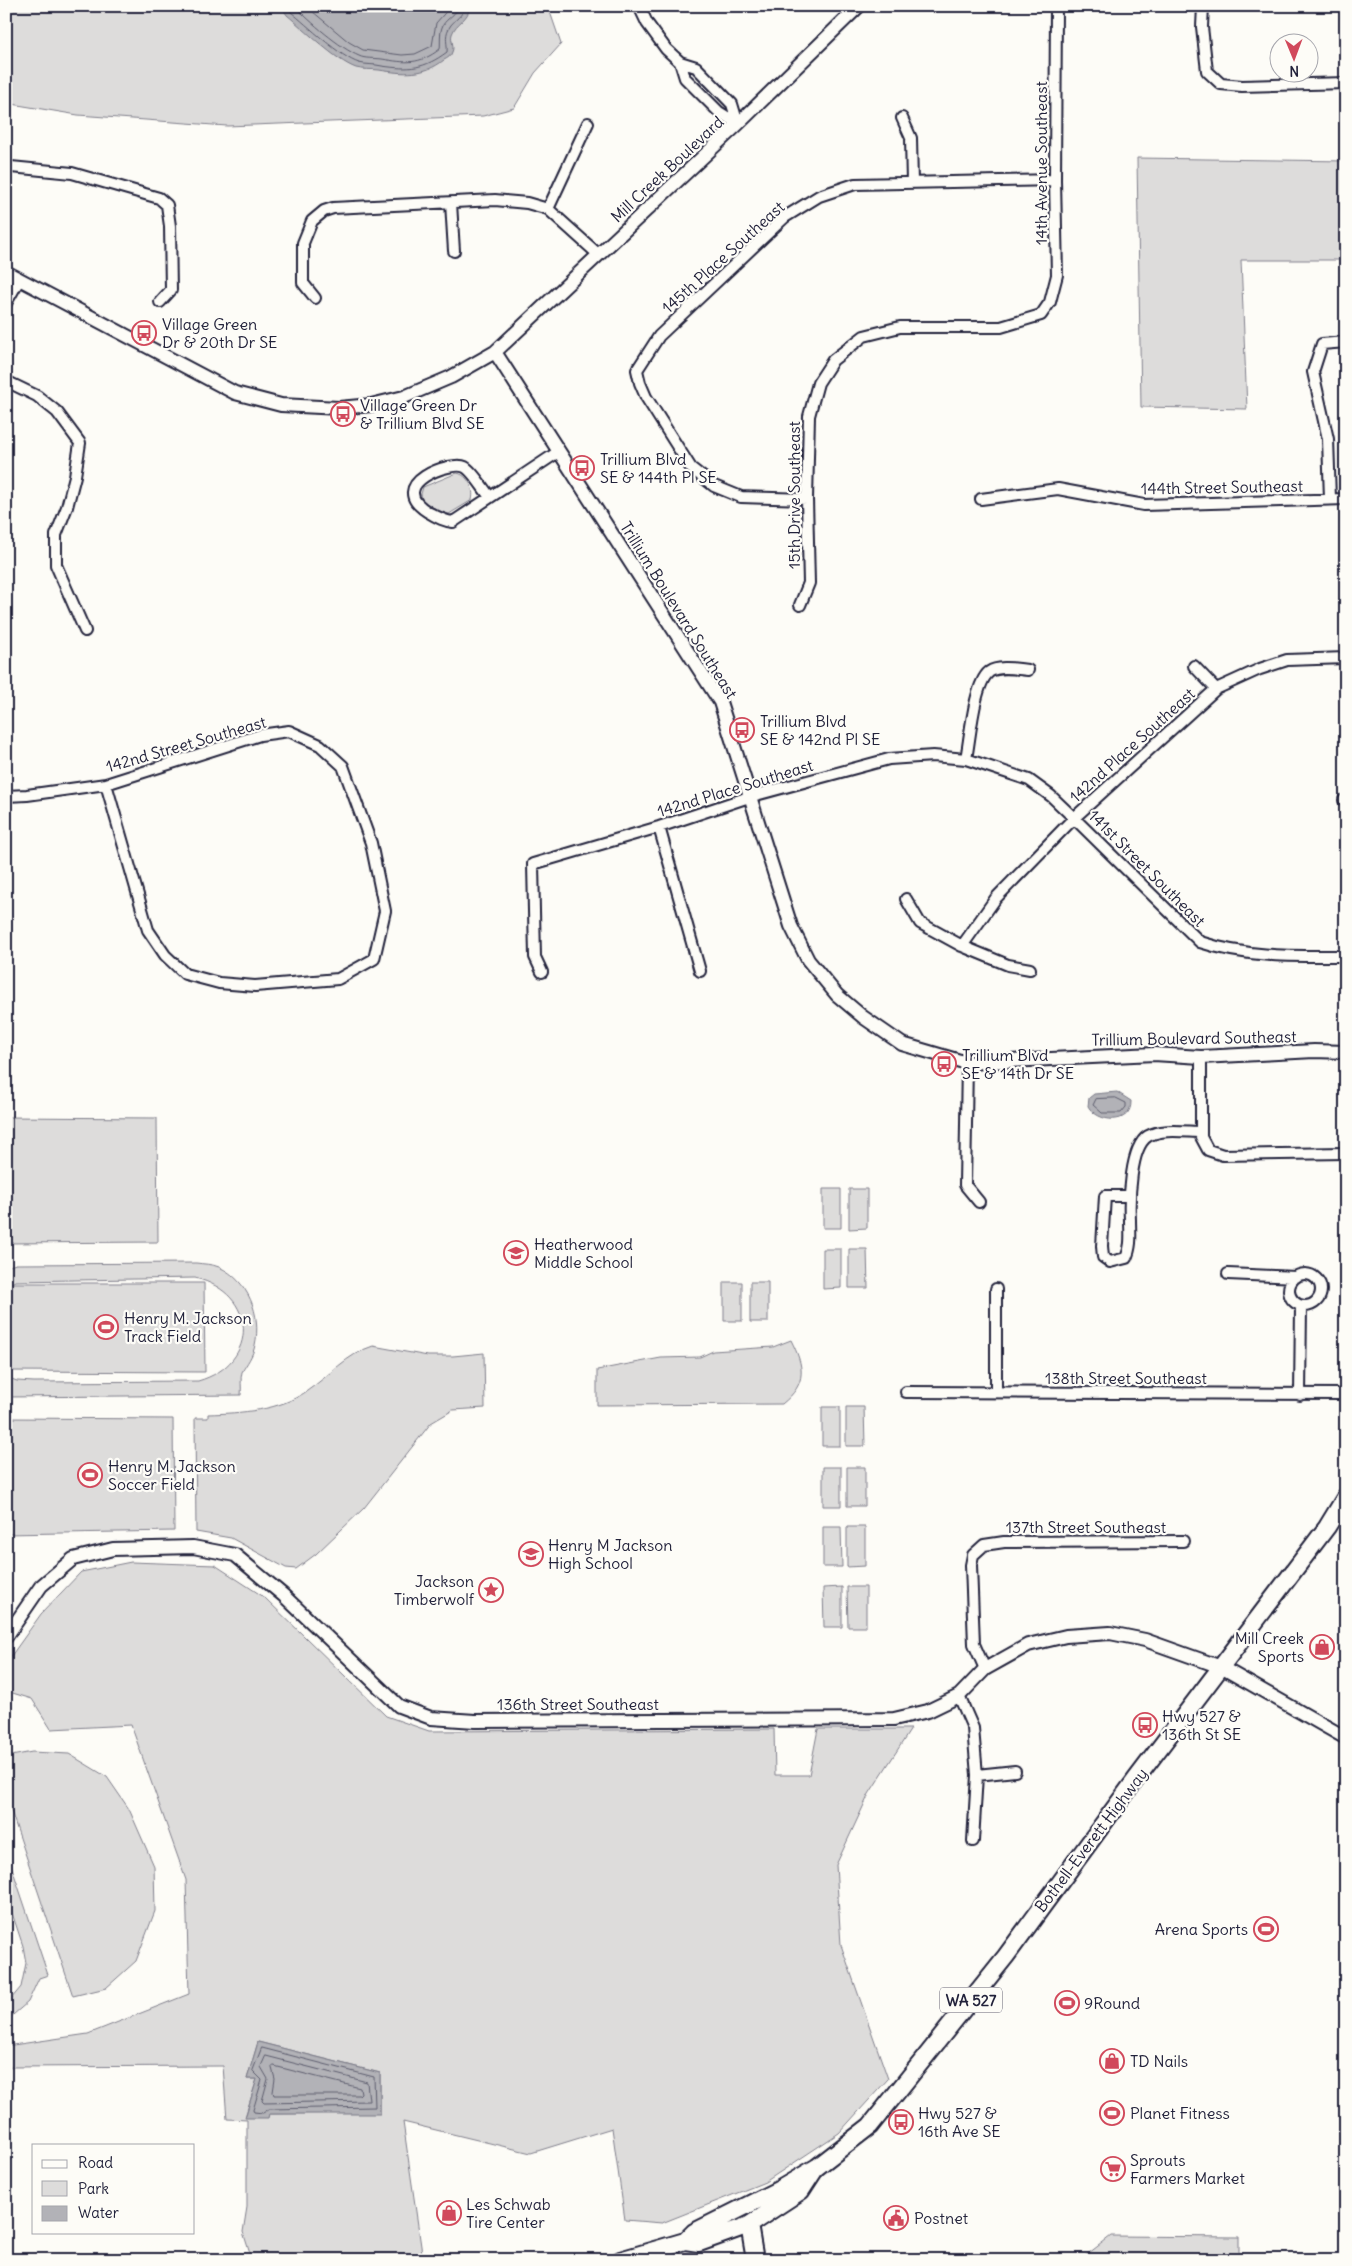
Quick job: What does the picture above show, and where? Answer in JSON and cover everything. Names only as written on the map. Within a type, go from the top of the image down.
[{"type":"main road","name":"Bothell-Everett Highway","points":[[685,2241],[694,2232],[778,2190],[817,2167],[870,2126],[1006,1956],[1327,1527],[1346,1496]]},
{"type":"main road","name":"Bothell-Everett Highway","points":[[620,2260],[685,2241],[699,2243],[749,2225],[801,2191],[817,2167]]},
{"type":"main road","points":[[755,2260],[749,2225],[778,2190]]},
{"type":"street","points":[[639,6],[647,23],[666,49],[680,62],[696,67],[732,104],[738,124]]},
{"type":"street","name":"Mill Creek Boulevard","points":[[6,272],[235,393],[281,405],[339,408],[404,397],[451,377],[495,352],[738,124],[859,6]]},
{"type":"street","name":"14th Avenue Southeast","points":[[833,360],[864,336],[900,328],[1001,327],[1041,315],[1050,302],[1057,275],[1055,180],[1056,6]]},
{"type":"street","points":[[1203,6],[1202,27],[1207,70],[1221,84],[1242,86],[1346,83]]},
{"type":"street","points":[[680,62],[685,78],[720,112],[738,124]]},
{"type":"street","points":[[902,118],[911,138],[912,183]]},
{"type":"street","points":[[548,208],[588,123]]},
{"type":"street","points":[[6,169],[11,166],[72,173],[159,198],[167,205],[170,226],[171,290],[160,302]]},
{"type":"street","name":"145th Place Southeast","points":[[807,499],[741,497],[714,486],[691,468],[646,397],[640,383],[637,370],[659,336],[785,217],[819,196],[855,184],[1055,180]]},
{"type":"street","points":[[315,298],[303,283],[303,242],[308,226],[317,216],[333,208],[495,200],[527,202],[548,208],[599,256]]},
{"type":"street","points":[[451,203],[454,251]]},
{"type":"street","points":[[6,303],[19,280]]},
{"type":"street","points":[[1330,499],[1328,439],[1313,372],[1322,344],[1346,342]]},
{"type":"street","name":"Trillium Boulevard Southeast","points":[[495,352],[558,452],[638,571],[720,702],[752,796],[791,926],[808,960],[837,994],[863,1017],[902,1044],[967,1063],[1154,1054],[1201,1057],[1314,1051],[1346,1052]]},
{"type":"street","name":"15th Drive Southeast","points":[[800,605],[809,583],[807,499],[810,416],[818,384],[833,360]]},
{"type":"street","points":[[6,381],[37,396],[57,412],[80,443],[75,476],[67,506],[56,535],[56,565],[85,632]]},
{"type":"street","points":[[490,498],[466,468],[459,465],[451,466],[419,478],[414,486],[413,497],[418,505],[443,521],[453,522],[490,498],[558,452]]},
{"type":"street","name":"144th Street Southeast","points":[[981,499],[1058,489],[1144,505],[1346,499]]},
{"type":"street","name":"142nd Place Southeast","points":[[542,972],[535,957],[532,864],[659,827],[752,796],[889,759],[932,756],[966,759],[1029,780],[1051,796],[1074,818],[1216,689],[1260,669],[1287,660],[1346,658]]},
{"type":"street","points":[[1194,666],[1216,689]]},
{"type":"street","points":[[966,759],[981,682],[990,672],[1007,668],[1028,670]]},
{"type":"street","name":"142nd Street Southeast","points":[[6,796],[27,795],[106,784],[260,735],[289,731],[320,745],[343,766],[371,844],[385,911],[374,959],[338,979],[255,986],[219,983],[185,974],[165,955],[148,930],[106,784]]},
{"type":"street","points":[[962,946],[996,898],[1074,818]]},
{"type":"street","name":"141st Street Southeast","points":[[1074,818],[1200,942],[1228,951],[1264,956],[1346,956]]},
{"type":"street","points":[[659,827],[700,971]]},
{"type":"street","points":[[906,899],[920,923],[962,946],[1008,966],[1030,969]]},
{"type":"street","points":[[1201,1057],[1201,1137],[1208,1150],[1223,1155],[1346,1153]]},
{"type":"street","points":[[967,1063],[965,1185],[980,1202]]},
{"type":"street","points":[[1130,1196],[1105,1196],[1102,1246],[1103,1257],[1110,1262],[1126,1258],[1130,1250],[1130,1196],[1136,1152],[1140,1142],[1158,1132],[1201,1132]]},
{"type":"street","points":[[1228,1274],[1296,1277],[1306,1274],[1312,1275],[1322,1288],[1320,1298],[1316,1302],[1306,1307],[1296,1304],[1290,1296],[1290,1286],[1296,1277]]},
{"type":"street","points":[[996,1289],[996,1392]]},
{"type":"street","points":[[1300,1394],[1301,1306]]},
{"type":"street","name":"138th Street Southeast","points":[[906,1392],[1346,1394]]},
{"type":"street","name":"137th Street Southeast","points":[[985,1669],[974,1644],[972,1564],[972,1555],[984,1545],[1004,1542],[1183,1541]]},
{"type":"street","name":"136th Street Southeast","points":[[6,1637],[41,1586],[73,1559],[113,1549],[193,1548],[235,1555],[283,1595],[398,1706],[431,1718],[475,1720],[894,1719],[928,1711],[959,1696],[985,1669],[1028,1645],[1066,1636],[1110,1633],[1144,1640],[1221,1667],[1346,1738]]},
{"type":"street","points":[[959,1696],[973,1728],[977,1775],[973,1841]]},
{"type":"street","points":[[977,1775],[1015,1772]]},
{"type":"green space","points":[[6,6],[548,6],[561,44],[535,73],[514,108],[483,116],[227,126],[78,115],[6,103]]},
{"type":"green space","points":[[1137,158],[1346,161],[1346,260],[1241,260],[1247,409],[1141,407]]},
{"type":"green space","points":[[457,473],[461,474],[470,483],[472,500],[449,514],[439,511],[422,500],[423,487]]},
{"type":"green space","points":[[6,1117],[157,1118],[158,1242],[6,1243]]},
{"type":"green space","points":[[823,1189],[841,1189],[841,1228],[823,1228]]},
{"type":"green space","points":[[849,1189],[867,1189],[867,1228],[849,1229]]},
{"type":"green space","points":[[823,1249],[841,1249],[841,1288],[823,1289]]},
{"type":"green space","points":[[849,1249],[867,1249],[868,1288],[849,1288]]},
{"type":"green space","name":"Henry M. Jackson Track Field","points":[[196,1263],[219,1267],[238,1280],[245,1289],[254,1311],[257,1334],[251,1356],[242,1372],[241,1395],[6,1397],[6,1377],[17,1381],[34,1382],[198,1381],[218,1372],[233,1359],[241,1344],[243,1328],[240,1312],[231,1298],[216,1286],[195,1278],[15,1281],[11,1283],[204,1283],[205,1372],[7,1371],[8,1284],[6,1285],[6,1267],[16,1264]]},
{"type":"green space","points":[[724,1282],[742,1282],[742,1321],[724,1321]]},
{"type":"green space","points":[[750,1282],[768,1282],[768,1322],[750,1322]]},
{"type":"green space","points":[[791,1340],[799,1358],[801,1374],[796,1389],[782,1404],[597,1405],[597,1370],[661,1358],[700,1357],[713,1351],[773,1347]]},
{"type":"green space","points":[[373,1346],[428,1356],[484,1353],[485,1408],[453,1410],[431,1423],[364,1508],[316,1554],[296,1569],[286,1568],[231,1538],[196,1532],[195,1418],[208,1418],[208,1414],[259,1410],[284,1403],[307,1391],[355,1354]]},
{"type":"green space","points":[[822,1407],[840,1407],[840,1446],[822,1446]]},
{"type":"green space","points":[[846,1407],[864,1407],[865,1446],[846,1446]]},
{"type":"green space","name":"Henry M. Jackson Soccer Field","points":[[6,1418],[173,1419],[174,1531],[6,1534]]},
{"type":"green space","points":[[823,1467],[841,1467],[841,1506],[823,1506]]},
{"type":"green space","points":[[847,1467],[865,1467],[865,1506],[847,1506]]},
{"type":"green space","points":[[823,1527],[841,1527],[842,1567],[823,1567]]},
{"type":"green space","points":[[847,1527],[865,1527],[865,1566],[847,1567]]},
{"type":"green space","points":[[131,1562],[215,1565],[264,1597],[386,1716],[429,1731],[774,1729],[775,1775],[809,1775],[818,1729],[911,1729],[869,1794],[836,1865],[841,1945],[888,2079],[839,2133],[765,2182],[662,2223],[625,2220],[612,2128],[531,2153],[403,2122],[423,2260],[252,2260],[243,2232],[247,2207],[247,2120],[227,2119],[223,2066],[6,2067],[6,2046],[88,2034],[189,1994],[186,1880],[131,1725],[51,1729],[32,1699],[6,1691],[6,1663],[41,1614],[81,1572]],"holes":[[[258,2042],[380,2073],[380,2113],[268,2114],[268,2117],[245,2117],[257,2079],[247,2079]]]},
{"type":"green space","points":[[842,1587],[842,1627],[824,1627],[823,1588]]},
{"type":"green space","points":[[847,1587],[866,1587],[866,1627],[848,1627]]},
{"type":"green space","points":[[32,1752],[69,1754],[107,1777],[129,1809],[154,1866],[155,1911],[136,1961],[106,1988],[73,1996],[6,1796],[6,1757]]},
{"type":"green space","points":[[6,1850],[48,1975],[39,1978],[28,2002],[6,2021],[6,2005],[21,1987],[26,1963],[23,1946],[6,1895]]},
{"type":"green space","points":[[1111,2236],[1239,2237],[1239,2260],[1080,2260]]},
{"type":"water","points":[[281,6],[470,6],[467,15],[452,34],[453,48],[450,56],[429,69],[405,73],[359,69],[348,64],[311,36],[287,15]]},
{"type":"water","points":[[1117,1092],[1131,1101],[1130,1109],[1126,1115],[1120,1118],[1113,1119],[1099,1116],[1092,1112],[1088,1106],[1089,1098],[1094,1094]]},
{"type":"water","points":[[258,2042],[380,2073],[380,2114],[269,2114],[268,2118],[245,2118],[257,2079],[247,2079]]},
{"type":"place","name":"Village Green Dr & 20th Dr SE","points":[[144,333]]},
{"type":"place","name":"Village Green Dr & Trillium Blvd SE","points":[[343,414]]},
{"type":"place","name":"Trillium Blvd SE & 144th Pl SE","points":[[582,468]]},
{"type":"place","name":"Trillium Blvd SE & 142nd Pl SE","points":[[742,730]]},
{"type":"place","name":"Trillium Blvd SE & 14th Dr SE","points":[[944,1064]]},
{"type":"place","name":"Heatherwood Middle School","points":[[516,1253]]},
{"type":"place","name":"Henry M. Jackson Track Field","points":[[106,1327]]},
{"type":"place","name":"Henry M. Jackson Soccer Field","points":[[90,1475]]},
{"type":"place","name":"Henry M Jackson High School","points":[[531,1554]]},
{"type":"place","name":"Jackson Timberwolf","points":[[491,1590]]},
{"type":"place","name":"Mill Creek Sports","points":[[1322,1647]]},
{"type":"place","name":"Hwy 527 & 136th St SE","points":[[1145,1725]]},
{"type":"place","name":"Arena Sports","points":[[1266,1929]]},
{"type":"place","name":"9Round","points":[[1067,2003]]},
{"type":"place","name":"TD Nails","points":[[1112,2061]]},
{"type":"place","name":"Planet Fitness","points":[[1112,2113]]},
{"type":"place","name":"Hwy 527 & 16th Ave SE","points":[[901,2122]]},
{"type":"place","name":"Sprouts Farmers Market","points":[[1113,2169]]},
{"type":"place","name":"Les Schwab Tire Center","points":[[449,2213]]},
{"type":"place","name":"Postnet","points":[[896,2218]]}]
